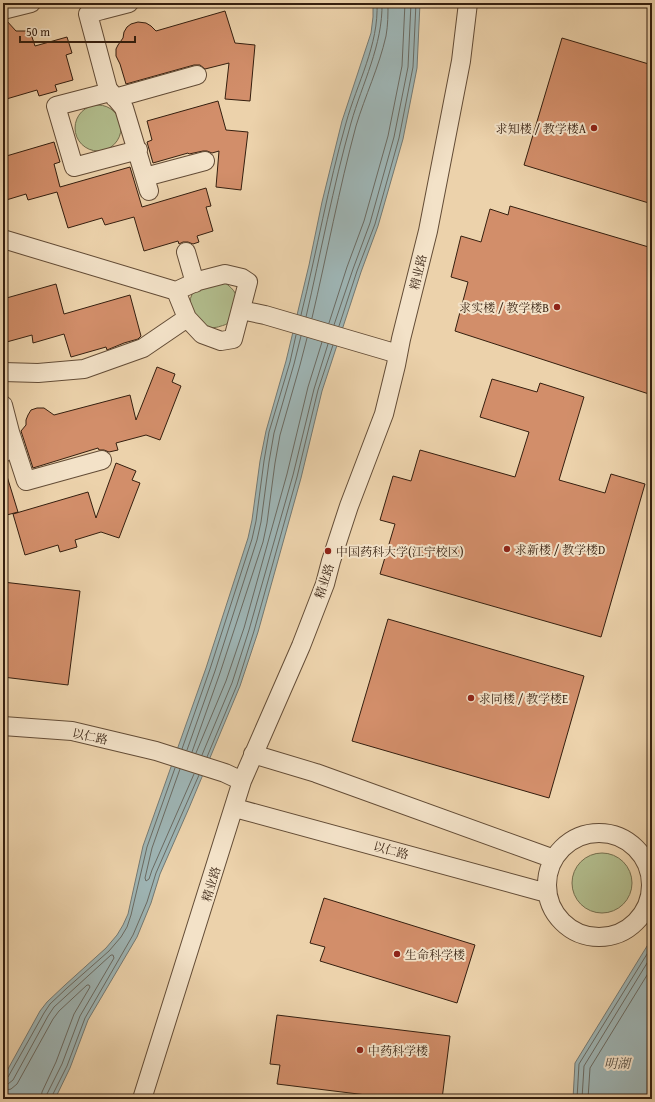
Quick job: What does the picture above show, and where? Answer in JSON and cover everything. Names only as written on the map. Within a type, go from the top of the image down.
[{"type":"street","points":[[3,10],[31,3]]},
{"type":"street","points":[[129,3],[101,7],[88,14],[108,89],[124,108],[138,150],[147,184],[205,161]]},
{"type":"street","name":"精业路","points":[[142,1099],[235,808],[242,781],[325,584],[349,506],[384,414],[428,231],[461,61],[468,3]]},
{"type":"street","points":[[138,150],[74,167],[56,106],[113,95],[197,75]]},
{"type":"street","points":[[3,239],[176,291],[195,282],[225,274],[242,278],[248,282],[233,339],[221,341],[202,334],[187,318],[176,291]]},
{"type":"street","points":[[186,252],[195,282]]},
{"type":"street","points":[[241,310],[398,354]]},
{"type":"street","points":[[3,372],[38,373],[84,369],[143,348],[187,318]]},
{"type":"street","points":[[3,405],[26,481],[102,460]]},
{"type":"street","points":[[3,453],[7,450],[10,432]]},
{"type":"street","name":"以仁路","points":[[3,726],[72,731],[156,751],[225,773],[242,781]]},
{"type":"street","points":[[253,754],[316,773],[554,859]]},
{"type":"street","name":"以仁路","points":[[235,808],[547,893]]},
{"type":"street","points":[[598,833],[616,836],[630,843],[642,855],[649,869],[652,885],[649,902],[640,917],[628,929],[612,936],[595,938],[578,933],[563,924],[553,910],[547,893],[548,875],[554,859],[566,845],[581,837],[598,833]]},
{"type":"green space","points":[[103,105],[115,111],[120,119],[120,137],[115,145],[107,150],[93,151],[81,145],[76,137],[75,123],[81,111],[89,106]]},
{"type":"green space","points":[[224,282],[233,290],[236,296],[237,300],[233,315],[230,322],[227,324],[212,328],[207,327],[200,323],[194,316],[190,298],[195,288]]},
{"type":"green space","points":[[602,853],[619,858],[627,866],[632,883],[627,900],[619,908],[602,913],[585,908],[577,900],[572,883],[577,866],[585,858]]},
{"type":"water","points":[[373,3],[420,3],[417,68],[403,139],[378,226],[361,272],[322,391],[301,478],[258,632],[240,686],[160,874],[151,903],[137,937],[88,1020],[70,1068],[55,1099],[3,1099],[3,1078],[40,1011],[47,1002],[106,948],[117,935],[128,914],[143,846],[206,668],[248,538],[266,431],[286,361],[342,121],[371,33]]},
{"type":"water","name":"明湖","points":[[652,938],[652,1099],[573,1099],[575,1063]]},
{"type":"building","points":[[225,11],[235,43],[255,45],[250,101],[225,99],[229,63],[205,69],[200,65],[194,65],[126,84],[116,56],[116,49],[123,38],[127,27],[131,24],[138,22],[146,23],[156,31]]},
{"type":"building","points":[[3,20],[6,20],[16,31],[26,31],[31,34],[35,46],[67,37],[72,53],[66,55],[73,80],[55,85],[57,91],[39,96],[37,90],[3,100]]},
{"type":"building","name":"求知楼 / 教学楼A","points":[[562,38],[652,65],[652,204],[524,165]]},
{"type":"building","points":[[218,101],[226,130],[248,132],[241,190],[216,187],[219,151],[212,153],[203,151],[188,153],[153,163],[147,142],[152,140],[147,121]]},
{"type":"building","points":[[54,142],[60,162],[54,164],[60,187],[130,167],[142,207],[206,188],[211,206],[206,207],[213,231],[197,236],[199,242],[193,244],[183,242],[179,244],[178,241],[144,251],[134,217],[105,225],[102,218],[68,228],[57,192],[28,200],[26,194],[3,201],[3,157]]},
{"type":"building","name":"求实楼 / 教学楼B","points":[[510,206],[652,248],[652,395],[455,331],[468,282],[451,277],[461,236],[481,242],[490,209],[508,215]]},
{"type":"building","points":[[56,284],[64,314],[130,295],[141,336],[138,339],[107,350],[106,347],[71,357],[64,334],[33,343],[32,335],[3,343],[3,299]]},
{"type":"building","points":[[157,367],[175,374],[172,382],[181,386],[160,440],[146,435],[116,443],[118,450],[109,452],[99,450],[98,448],[33,468],[21,431],[26,425],[26,420],[31,410],[44,408],[54,415],[130,395],[136,420]]},
{"type":"building","name":"求新楼 / 教学楼D","points":[[492,379],[537,392],[540,383],[584,397],[559,480],[605,493],[611,474],[645,484],[601,637],[380,574],[395,524],[380,520],[393,476],[411,481],[420,450],[515,477],[529,432],[480,417]]},
{"type":"building","points":[[116,463],[136,471],[132,480],[140,483],[119,538],[101,532],[75,540],[77,547],[60,552],[58,545],[25,555],[13,514],[88,492],[96,518]]},
{"type":"building","points":[[3,473],[6,473],[18,512],[3,516]]},
{"type":"building","points":[[3,582],[80,591],[68,685],[3,677]]},
{"type":"building","name":"求同楼 / 教学楼E","points":[[388,619],[584,676],[549,798],[352,741]]},
{"type":"building","name":"生命科学楼","points":[[324,898],[475,945],[457,1003],[320,961],[325,947],[310,943]]},
{"type":"building","name":"中药科学楼","points":[[277,1015],[450,1036],[442,1099],[399,1099],[277,1084],[280,1065],[270,1064]]},
{"type":"place","name":"求知楼 / 教学楼A","points":[[594,128]]},
{"type":"place","name":"求实楼 / 教学楼B","points":[[557,307]]},
{"type":"place","name":"求新楼 / 教学楼D","points":[[507,549]]},
{"type":"place","name":"中国药科大学(江宁校区)","points":[[328,551]]},
{"type":"place","name":"求同楼 / 教学楼E","points":[[471,698]]},
{"type":"place","name":"生命科学楼","points":[[397,954]]},
{"type":"place","name":"中药科学楼","points":[[360,1050]]}]
